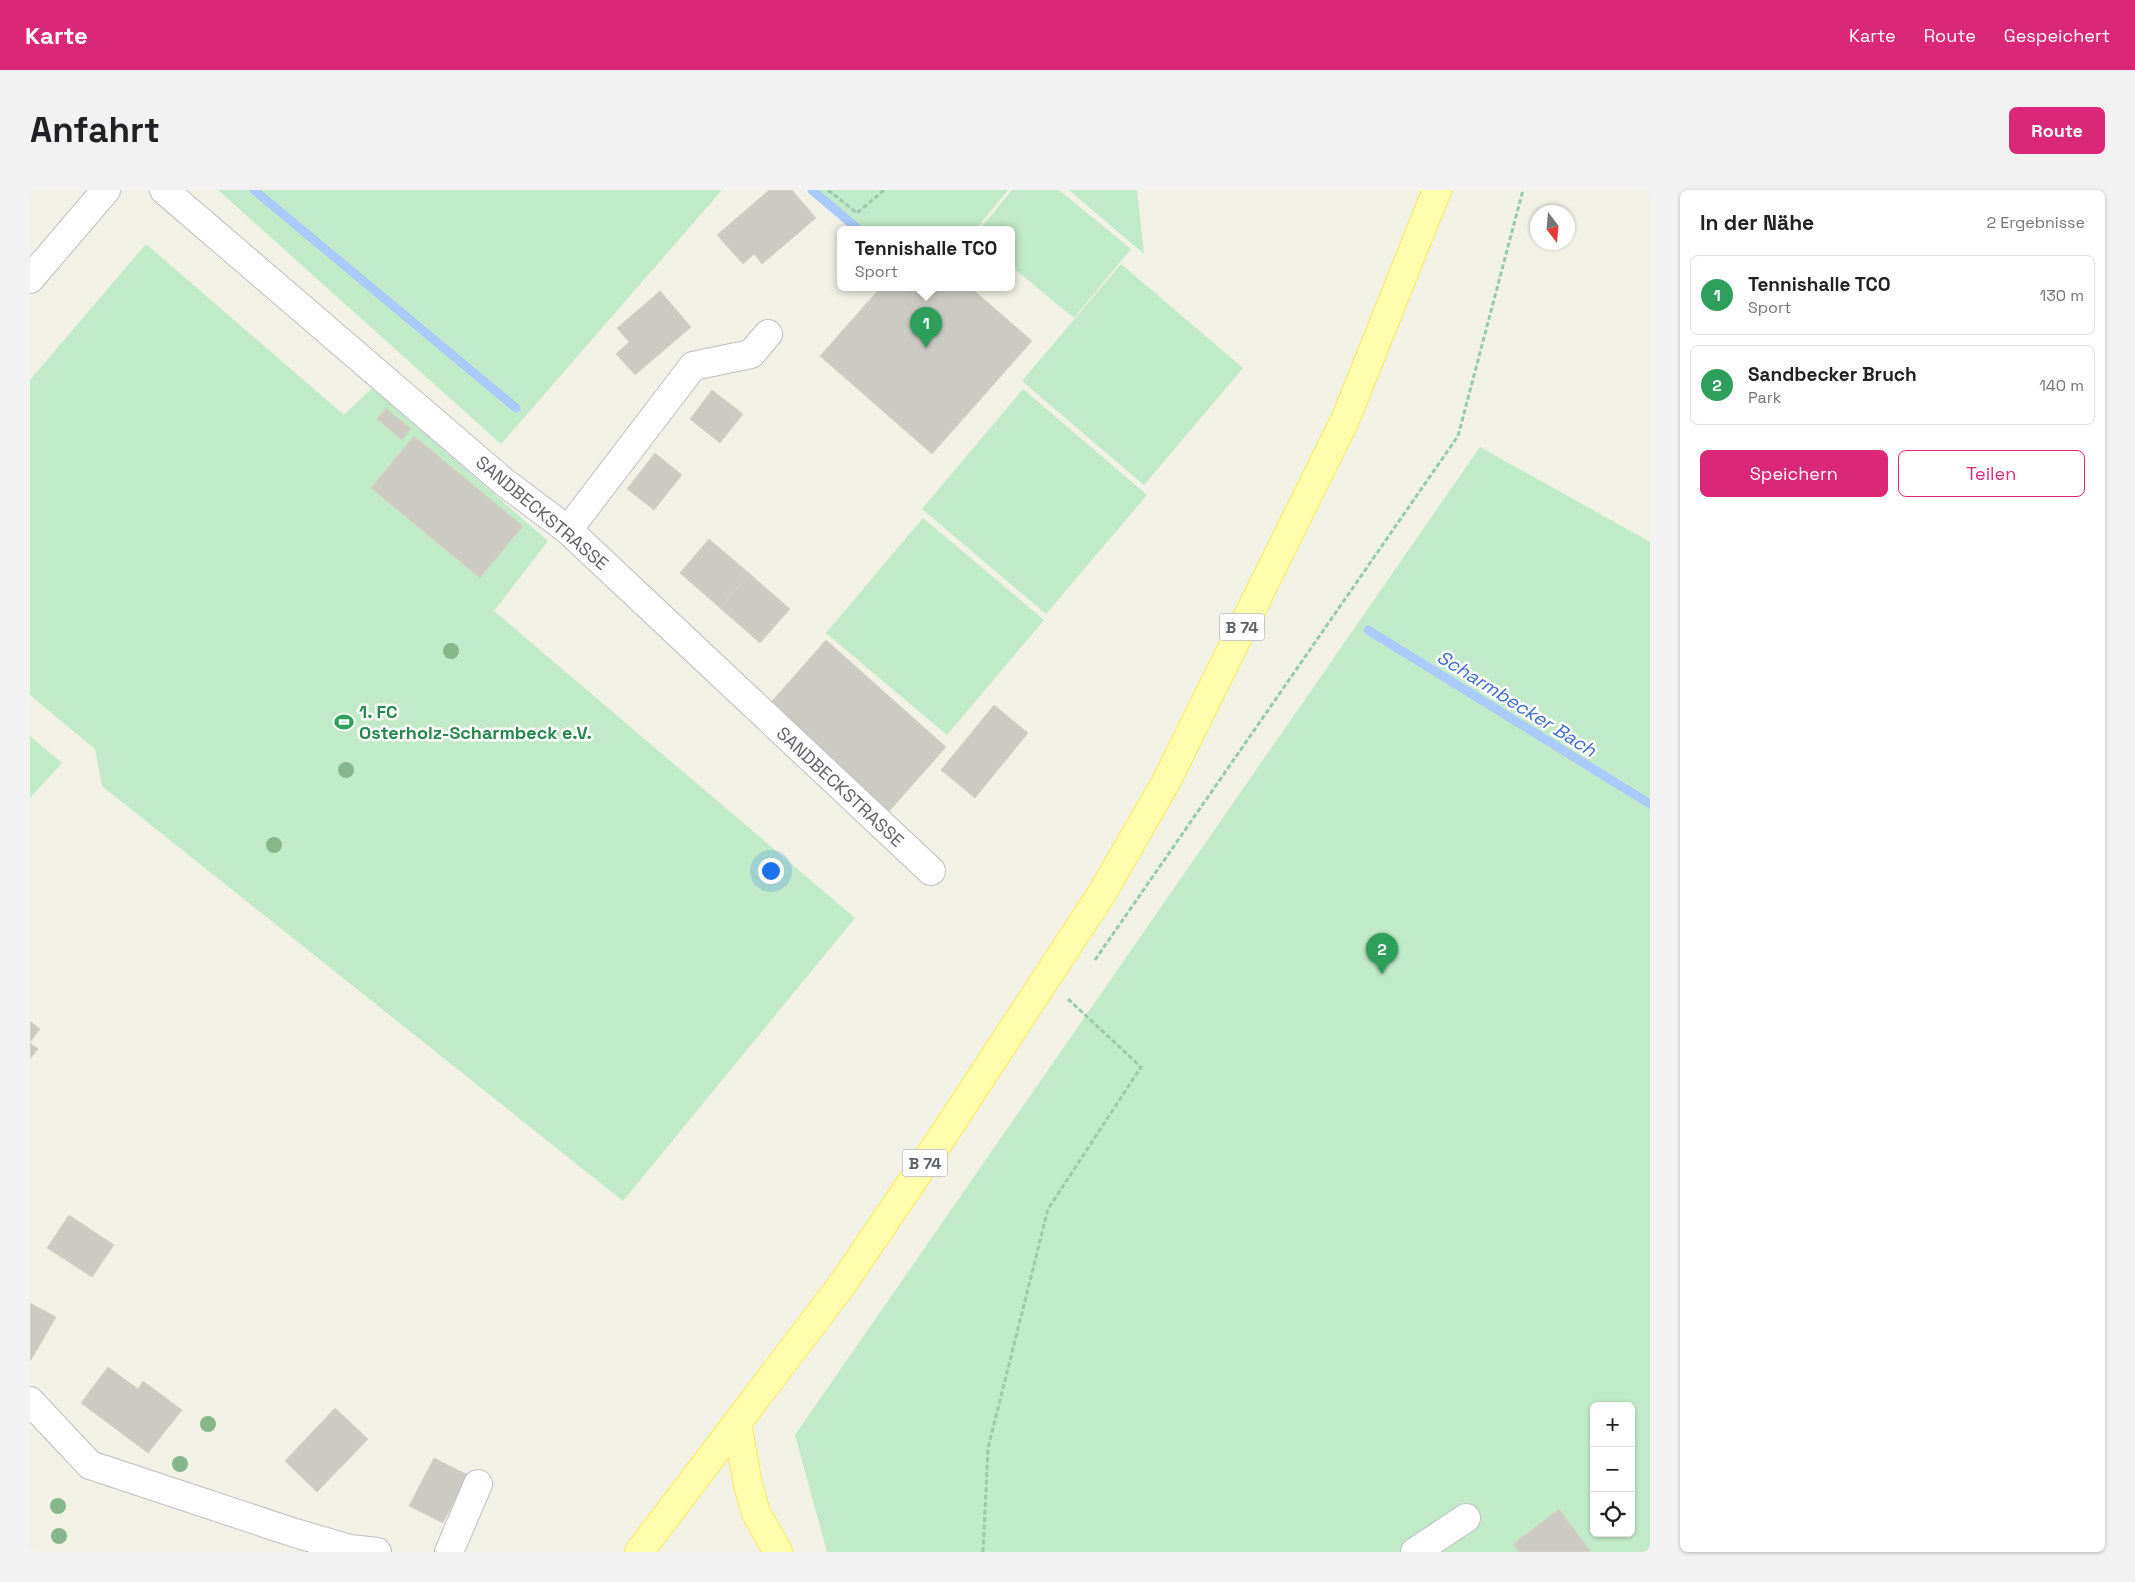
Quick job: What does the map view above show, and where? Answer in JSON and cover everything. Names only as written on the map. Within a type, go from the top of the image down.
[{"type":"main road","name":"B 74","points":[[639,1552],[844,1282],[937,1145],[1102,893],[1161,790],[1345,420],[1438,190]]},
{"type":"main road","points":[[737,1423],[748,1485],[756,1513],[778,1552]]},
{"type":"main road","points":[[623,1552],[661,1524]]},
{"type":"street","points":[[30,279],[106,190]]},
{"type":"street","name":"SANDBECKSTRASSE","points":[[164,190],[496,475],[568,530],[930,871]]},
{"type":"street","points":[[568,530],[693,366],[751,354],[768,334]]},
{"type":"street","points":[[30,1401],[90,1466],[295,1533],[350,1548],[377,1552]]},
{"type":"street","points":[[449,1552],[478,1484]]},
{"type":"street","points":[[1415,1552],[1466,1518]]},
{"type":"path","points":[[828,190],[857,213],[884,190]]},
{"type":"path","points":[[1091,966],[1458,436],[1523,190]]},
{"type":"path","points":[[983,1552],[988,1448],[1048,1209],[1141,1067],[1068,999],[1074,991]]},
{"type":"green space","points":[[218,190],[722,190],[501,444]]},
{"type":"green space","points":[[812,190],[1008,190],[978,226],[854,226]]},
{"type":"green space","points":[[1012,190],[1059,190],[1131,249],[1074,318],[1015,269],[1015,226],[982,226]]},
{"type":"green space","points":[[1069,190],[1137,190],[1144,254]]},
{"type":"green space","name":"1. FC Osterholz-Scharmbeck e.V.","points":[[146,244],[344,415],[372,388],[548,541],[494,611],[855,918],[623,1201],[102,786],[95,749],[30,695],[30,380]]},
{"type":"green space","points":[[1121,264],[1243,368],[1144,485],[1022,381]]},
{"type":"green space","points":[[1023,389],[1147,495],[1046,614],[922,509]]},
{"type":"green space","points":[[1480,447],[1650,542],[1650,1552],[827,1552],[795,1435]]},
{"type":"green space","points":[[923,518],[1044,620],[947,735],[826,633]]},
{"type":"green space","points":[[30,736],[62,763],[30,798]]},
{"type":"building","points":[[769,190],[792,190],[816,218],[762,264],[754,254],[743,264],[717,235]]},
{"type":"building","points":[[660,291],[691,327],[635,375],[616,354],[629,342],[617,328]]},
{"type":"building","points":[[877,291],[975,291],[1032,341],[932,454],[820,356]]},
{"type":"building","points":[[712,390],[743,414],[720,443],[690,419]]},
{"type":"building","points":[[386,408],[411,429],[402,440],[377,419]]},
{"type":"building","points":[[414,436],[523,526],[480,578],[371,488]]},
{"type":"building","points":[[655,453],[682,475],[654,510],[627,489]]},
{"type":"building","points":[[709,539],[750,574],[720,608],[680,573]]},
{"type":"building","points":[[750,574],[790,609],[760,643],[720,608]]},
{"type":"building","points":[[826,640],[946,747],[885,816],[765,709]]},
{"type":"building","points":[[994,705],[1028,733],[975,798],[941,770]]},
{"type":"building","points":[[30,1021],[40,1029],[30,1042]]},
{"type":"building","points":[[30,1043],[38,1049],[30,1059]]},
{"type":"building","points":[[69,1215],[114,1245],[92,1277],[47,1248]]},
{"type":"building","points":[[30,1303],[56,1317],[31,1360],[30,1360]]},
{"type":"building","points":[[108,1367],[138,1389],[143,1381],[182,1410],[148,1453],[81,1403]]},
{"type":"building","points":[[335,1408],[368,1439],[317,1492],[285,1461]]},
{"type":"building","points":[[434,1458],[468,1475],[443,1523],[409,1506]]},
{"type":"building","points":[[1559,1509],[1591,1552],[1519,1552],[1513,1544]]},
{"type":"waterway","points":[[254,190],[516,408]]},
{"type":"waterway","name":"Scharmbecker Bach","points":[[812,190],[854,226]]},
{"type":"waterway","name":"Scharmbecker Bach","points":[[1368,630],[1650,804]]},
{"type":"place","name":"Tennishalle TCO","points":[[926,348]]},
{"type":"place","name":"1. FC Osterholz-Scharmbeck e.V.","points":[[344,722]]},
{"type":"place","name":"Sandbecker Bruch","points":[[1382,974]]}]
